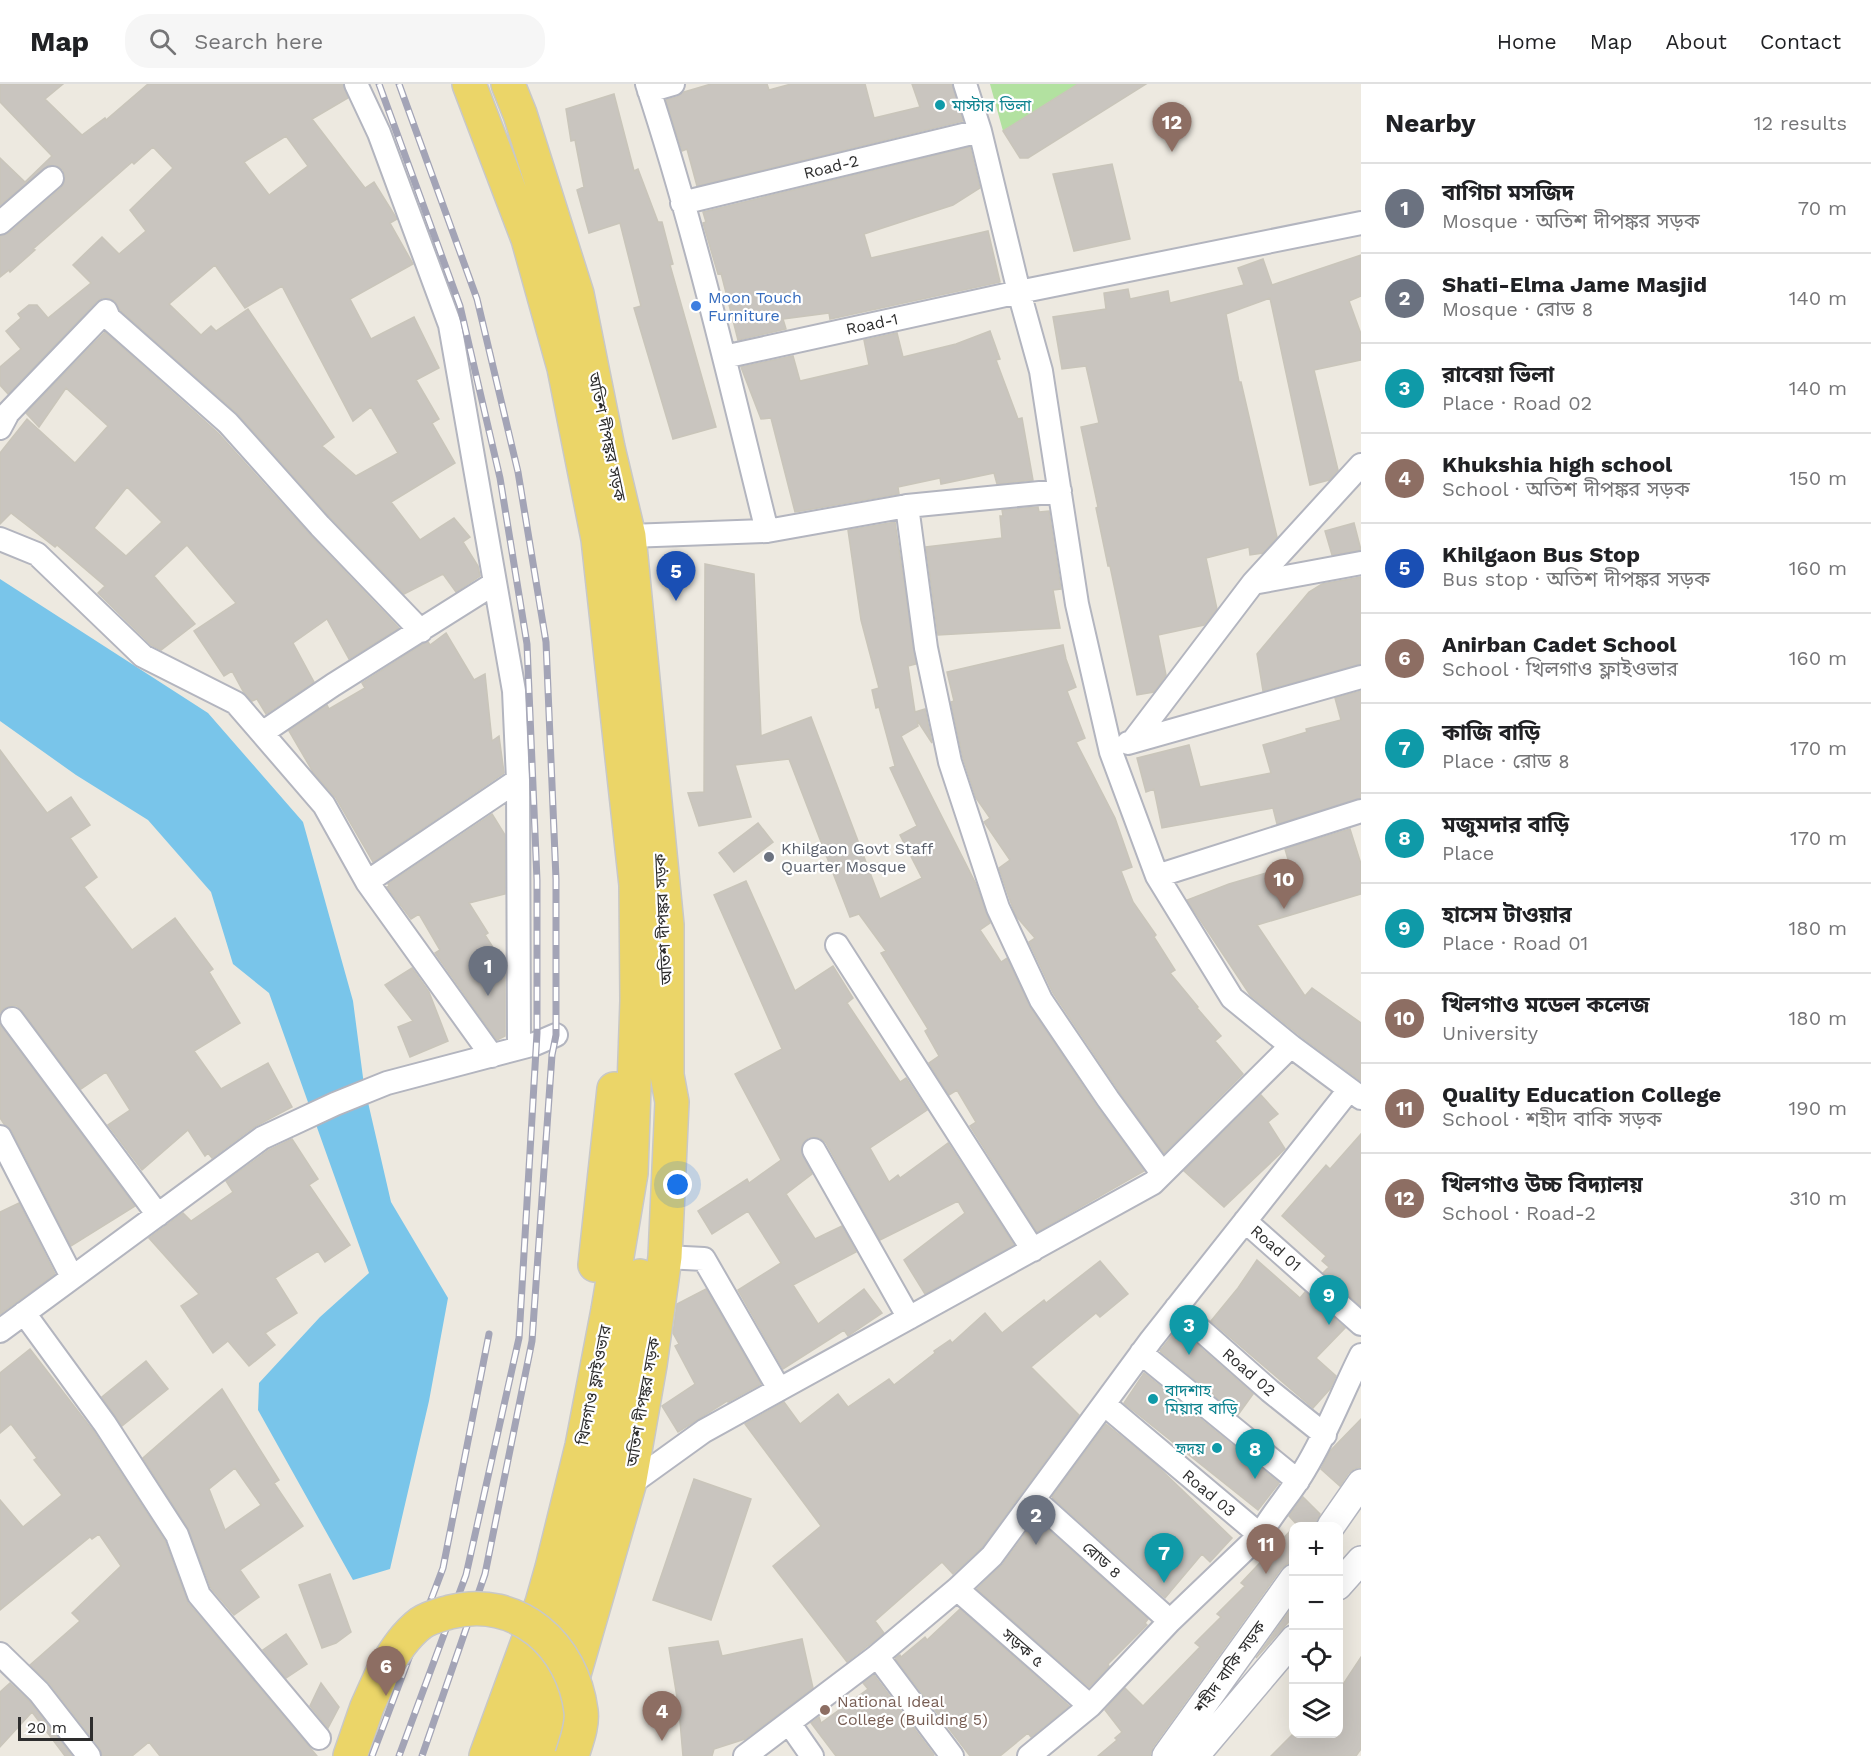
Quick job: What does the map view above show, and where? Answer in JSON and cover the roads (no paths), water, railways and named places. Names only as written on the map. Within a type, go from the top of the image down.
[{"type":"main road","name":"অতিশ দীপঙ্কর সড়ক","points":[[469,84],[528,239],[614,537],[667,925],[667,1075],[672,1102],[665,1257],[650,1365],[629,1485],[559,1726],[548,1756]]},
{"type":"main road","name":"অতিশ দীপঙ্কর সড়ক","points":[[508,84],[520,114],[577,294],[608,448],[636,885],[637,1001]]},
{"type":"main road","points":[[467,1756],[525,1590],[536,1550],[590,1303],[636,885]]},
{"type":"main road","name":"খিলগাও ফ্লাইওভার","points":[[486,1756],[544,1594],[582,1446],[631,1173],[637,1001]]},
{"type":"main road","name":"খিলগাও ফ্লাইওভার","points":[[515,1756],[530,1721],[584,1546],[620,1390],[640,1279],[661,1099],[667,1075]]},
{"type":"main road","points":[[350,1756],[379,1679],[397,1648],[409,1634],[420,1623],[434,1616],[462,1609],[481,1608],[510,1613],[530,1624],[552,1644],[563,1661],[572,1678],[581,1714],[572,1756]]},
{"type":"street","points":[[356,84],[379,133],[450,326],[514,691],[518,780],[519,1047]]},
{"type":"street","points":[[673,84],[648,88],[724,357],[767,531]]},
{"type":"street","points":[[745,1756],[877,1656],[957,1589],[992,1556],[1176,1308],[1245,1221],[1355,1094],[1232,998],[1157,876],[1111,752],[1077,604],[1041,371],[980,131],[965,84]]},
{"type":"street","name":"Road-2","points":[[682,203],[980,131]]},
{"type":"street","points":[[0,223],[52,178]]},
{"type":"street","name":"Road-1","points":[[724,357],[1019,291],[1361,223]]},
{"type":"street","points":[[0,428],[8,413],[106,311],[109,318],[228,423],[320,526],[421,631]]},
{"type":"street","points":[[1132,741],[1253,583],[1361,465]]},
{"type":"street","points":[[614,537],[767,531],[908,506],[1060,490]]},
{"type":"street","points":[[908,506],[926,648],[950,762],[998,908],[1041,1000],[1108,1099],[1162,1173]]},
{"type":"street","points":[[0,539],[37,554],[143,656],[236,703],[324,805],[367,882],[492,1056]]},
{"type":"street","points":[[1253,583],[1361,563]]},
{"type":"street","points":[[262,732],[495,583]]},
{"type":"street","points":[[1111,752],[1132,741],[1361,677]]},
{"type":"street","points":[[367,882],[518,780]]},
{"type":"street","points":[[1157,876],[1361,811]]},
{"type":"street","points":[[837,945],[1033,1250]]},
{"type":"street","points":[[12,1019],[158,1215]]},
{"type":"street","points":[[0,1331],[261,1138],[387,1083],[535,1044],[556,1035]]},
{"type":"street","points":[[629,1485],[704,1431],[1153,1183],[1291,1046]]},
{"type":"street","points":[[0,1137],[72,1277]]},
{"type":"street","points":[[813,1150],[909,1318]]},
{"type":"street","name":"Road 01","points":[[1245,1221],[1361,1324]]},
{"type":"street","points":[[665,1257],[704,1259],[779,1389]]},
{"type":"street","name":"Road 02","points":[[1176,1308],[1270,1391],[1325,1435]]},
{"type":"street","points":[[24,1313],[105,1424],[177,1535],[199,1595],[319,1738]]},
{"type":"street","points":[[1141,1353],[1298,1481]]},
{"type":"street","points":[[1029,1756],[1090,1706],[1170,1621],[1260,1535],[1298,1481],[1325,1435],[1361,1356]]},
{"type":"street","name":"Road 03","points":[[1104,1404],[1260,1535]]},
{"type":"street","points":[[1334,1522],[1361,1483]]},
{"type":"street","name":"রোড ৪","points":[[1034,1499],[1170,1621]]},
{"type":"street","points":[[1343,1580],[1361,1560]]},
{"type":"street","name":"শহীদ বাকি সড়ক","points":[[1166,1756],[1289,1584]]},
{"type":"street","name":"সড়ক ৫","points":[[957,1589],[1090,1706]]},
{"type":"street","name":"শহীদ বাকি সড়ক","points":[[1195,1756],[1289,1644]]},
{"type":"street","points":[[0,1653],[39,1692],[89,1756]]},
{"type":"street","points":[[877,1656],[952,1756]]},
{"type":"street","points":[[789,1723],[812,1756]]},
{"type":"water","points":[[0,579],[208,713],[303,822],[353,1001],[364,1085],[391,1202],[448,1298],[429,1401],[390,1569],[353,1580],[258,1410],[259,1383],[320,1317],[369,1273],[269,993],[233,964],[211,892],[148,820],[76,775],[0,721]]},
{"type":"railway","points":[[379,84],[460,306],[500,478],[527,644],[537,880],[537,1033],[519,1338],[466,1575],[399,1756]]},
{"type":"railway","points":[[399,84],[477,299],[518,472],[546,642],[556,879],[556,1035],[552,1055],[532,1341],[485,1574],[422,1756]]},
{"type":"railway","points":[[372,1756],[443,1568],[489,1334]]},
{"type":"place","name":"মাস্টার ভিলা","points":[[940,105]]},
{"type":"place","name":"খিলগাও উচ্চ বিদ্যালয়","points":[[1172,152]]},
{"type":"place","name":"Moon Touch Furniture","points":[[696,306]]},
{"type":"place","name":"Khilgaon Bus Stop","points":[[676,601]]},
{"type":"place","name":"Khilgaon Govt Staff Quarter Mosque","points":[[769,857]]},
{"type":"place","name":"খিলগাও মডেল কলেজ","points":[[1284,909]]},
{"type":"place","name":"বাগিচা মসজিদ","points":[[488,996]]},
{"type":"place","name":"হাসেম টাওয়ার","points":[[1329,1325]]},
{"type":"place","name":"রাবেয়া ভিলা","points":[[1189,1355]]},
{"type":"place","name":"বাদশাহ মিয়ার বাড়ি","points":[[1153,1399]]},
{"type":"place","name":"হৃদয়","points":[[1217,1448]]},
{"type":"place","name":"মজুমদার বাড়ি","points":[[1255,1479]]},
{"type":"place","name":"Shati-Elma Jame Masjid","points":[[1036,1545]]},
{"type":"place","name":"Quality Education College","points":[[1266,1574]]},
{"type":"place","name":"কাজি বাড়ি","points":[[1164,1583]]},
{"type":"place","name":"Anirban Cadet School","points":[[386,1696]]},
{"type":"place","name":"National Ideal College (Building 5)","points":[[825,1710]]},
{"type":"place","name":"Khukshia high school","points":[[662,1741]]}]
